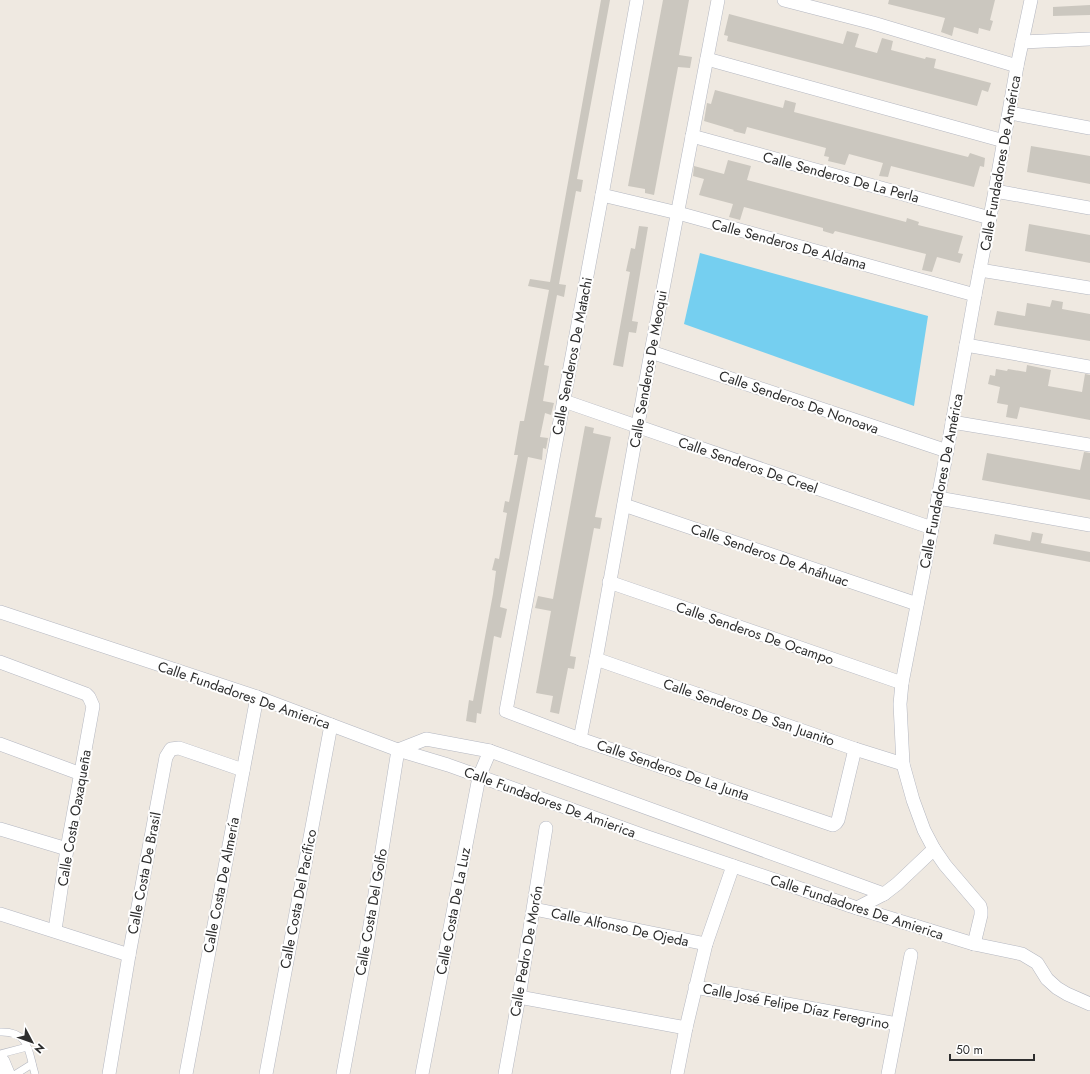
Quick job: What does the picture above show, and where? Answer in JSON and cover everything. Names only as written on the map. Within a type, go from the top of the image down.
[{"type":"street","name":"Calle Senderos De Matachi","points":[[506,711],[637,0]]},
{"type":"street","name":"Calle Senderos De Meoqui","points":[[580,739],[596,659],[651,352],[718,0]]},
{"type":"street","points":[[784,0],[874,23],[1017,66]]},
{"type":"street","name":"Calle Fundadores De América","points":[[974,944],[981,916],[980,906],[945,865],[934,849],[924,830],[913,800],[903,764],[900,704],[902,682],[947,451],[1010,113],[1017,66],[1031,0]]},
{"type":"street","points":[[1022,42],[1090,39]]},
{"type":"street","points":[[706,59],[1004,141]]},
{"type":"street","points":[[1010,113],[1090,128]]},
{"type":"street","name":"Calle Senderos De La Perla","points":[[692,136],[990,218]]},
{"type":"street","points":[[995,191],[1090,208]]},
{"type":"street","name":"Calle Senderos De Aldama","points":[[602,195],[678,214],[975,295]]},
{"type":"street","points":[[980,270],[1090,288]]},
{"type":"street","points":[[966,345],[1090,367]]},
{"type":"street","name":"Calle Senderos De Nonoava","points":[[651,352],[947,451]]},
{"type":"street","name":"Calle Senderos De Creel","points":[[564,401],[932,528]]},
{"type":"street","points":[[952,422],[1090,445]]},
{"type":"street","points":[[938,498],[1090,525]]},
{"type":"street","name":"Calle Senderos De Anáhuac","points":[[624,505],[917,604]]},
{"type":"street","name":"Calle Senderos De Ocampo","points":[[609,582],[902,682]]},
{"type":"street","name":"Calle Fundadores De Amierica","points":[[0,612],[257,697],[398,750],[448,765],[645,836],[857,908],[974,944],[1022,954],[1036,963],[1047,979],[1057,988],[1090,1004]]},
{"type":"street","name":"Calle Senderos De San Juanito","points":[[596,659],[855,749],[903,764]]},
{"type":"street","name":"Calle Costa Oaxaqueña","points":[[0,662],[86,694],[93,706],[67,849],[55,930]]},
{"type":"street","name":"Calle Costa De Almería","points":[[186,1074],[257,697]]},
{"type":"street","name":"Calle Senderos De La Junta","points":[[506,711],[580,739],[830,824],[835,824],[838,820],[855,749]]},
{"type":"street","name":"Calle Costa Del Pacífico","points":[[266,1074],[331,725]]},
{"type":"street","points":[[398,750],[426,739],[490,751],[884,894]]},
{"type":"street","points":[[0,744],[81,774]]},
{"type":"street","name":"Calle Costa De Brasil","points":[[109,1074],[129,955],[168,752],[171,748],[179,748],[243,770]]},
{"type":"street","name":"Calle Costa Del Golfo","points":[[343,1074],[398,750]]},
{"type":"street","name":"Calle Costa De La Luz","points":[[422,1074],[479,776],[490,751]]},
{"type":"street","name":"Calle Pedro De Morón","points":[[505,1074],[534,909],[546,828]]},
{"type":"street","points":[[0,829],[67,849]]},
{"type":"street","points":[[857,908],[884,894],[898,884],[934,849]]},
{"type":"street","points":[[680,1074],[686,1028],[695,987],[706,944],[733,866]]},
{"type":"street","name":"Calle Alfonso De Ojeda","points":[[534,909],[706,944]]},
{"type":"street","points":[[0,914],[55,930],[129,955]]},
{"type":"street","points":[[888,1074],[911,955]]},
{"type":"street","name":"Calle José Felipe Díaz Feregrino","points":[[695,987],[897,1024]]},
{"type":"street","points":[[519,997],[686,1028]]},
{"type":"street","points":[[0,1062],[4,1074]]},
{"type":"lane","points":[[0,1032],[12,1032],[23,1038],[35,1074]]},
{"type":"lane","points":[[0,1054],[27,1047]]},
{"type":"lane","points":[[16,1074],[32,1064]]},
{"type":"water","points":[[700,253],[928,316],[914,406],[684,324]]},
{"type":"building","points":[[601,0],[610,0],[577,179],[583,180],[581,192],[576,191],[559,284],[566,285],[564,297],[557,295],[544,365],[549,366],[543,401],[554,403],[551,415],[545,413],[540,437],[548,438],[546,449],[543,448],[542,460],[528,457],[500,607],[507,609],[501,638],[494,636],[481,714],[477,713],[476,723],[466,721],[469,700],[473,701],[493,594],[496,571],[492,570],[495,558],[499,559],[507,513],[503,512],[505,501],[509,502],[518,455],[514,455],[520,421],[524,421],[549,290],[528,286],[530,279],[550,282]]},
{"type":"building","points":[[663,0],[689,0],[679,55],[692,57],[690,68],[678,67],[654,195],[645,193],[645,189],[628,186]]},
{"type":"building","points":[[889,0],[995,0],[990,20],[993,21],[990,31],[979,28],[978,34],[954,27],[952,36],[941,32],[945,18],[888,4]]},
{"type":"building","points":[[1090,5],[1090,15],[1053,16],[1053,7]]},
{"type":"building","points":[[729,14],[843,44],[847,31],[859,34],[855,47],[877,53],[882,38],[893,41],[891,50],[925,59],[926,57],[936,59],[934,68],[991,83],[988,92],[982,90],[977,106],[727,41],[728,36],[724,35]]},
{"type":"building","points":[[715,90],[783,108],[785,100],[796,103],[794,112],[968,157],[970,153],[985,158],[984,167],[980,166],[974,187],[891,166],[888,177],[879,176],[883,163],[849,154],[845,165],[828,161],[829,157],[824,156],[826,148],[747,127],[745,134],[704,121],[707,103],[711,104]]},
{"type":"building","points":[[1031,146],[1090,156],[1090,184],[1027,172]]},
{"type":"building","points":[[728,160],[751,166],[747,180],[906,222],[907,218],[919,222],[918,225],[963,236],[958,253],[963,254],[960,263],[937,257],[932,272],[922,270],[926,254],[835,231],[833,234],[823,231],[823,228],[744,207],[740,220],[729,217],[733,204],[699,195],[704,179],[693,176],[694,166],[724,174]]},
{"type":"building","points":[[1029,224],[1090,235],[1090,263],[1025,251]]},
{"type":"building","points":[[639,226],[648,227],[632,321],[638,322],[636,333],[629,332],[623,367],[613,365],[630,272],[626,271],[631,248],[635,249]]},
{"type":"building","points":[[1052,300],[1063,302],[1062,309],[1090,314],[1090,341],[994,325],[997,311],[1025,316],[1027,303],[1050,307]]},
{"type":"building","points":[[1027,365],[1051,370],[1048,386],[1082,392],[1085,374],[1090,375],[1090,420],[1020,407],[1017,419],[1006,417],[1008,405],[997,403],[1000,387],[988,384],[990,375],[995,376],[996,369],[1026,372]]},
{"type":"building","points":[[585,426],[594,428],[593,433],[611,437],[595,517],[602,518],[600,529],[594,528],[570,656],[576,657],[574,669],[568,668],[559,714],[550,712],[553,696],[536,693],[551,611],[535,608],[538,596],[553,599]]},
{"type":"building","points":[[1084,452],[1090,453],[1090,500],[982,480],[987,453],[1080,470]]},
{"type":"building","points":[[1032,532],[1043,534],[1041,543],[1090,552],[1090,562],[993,544],[995,534],[1030,541]]}]
